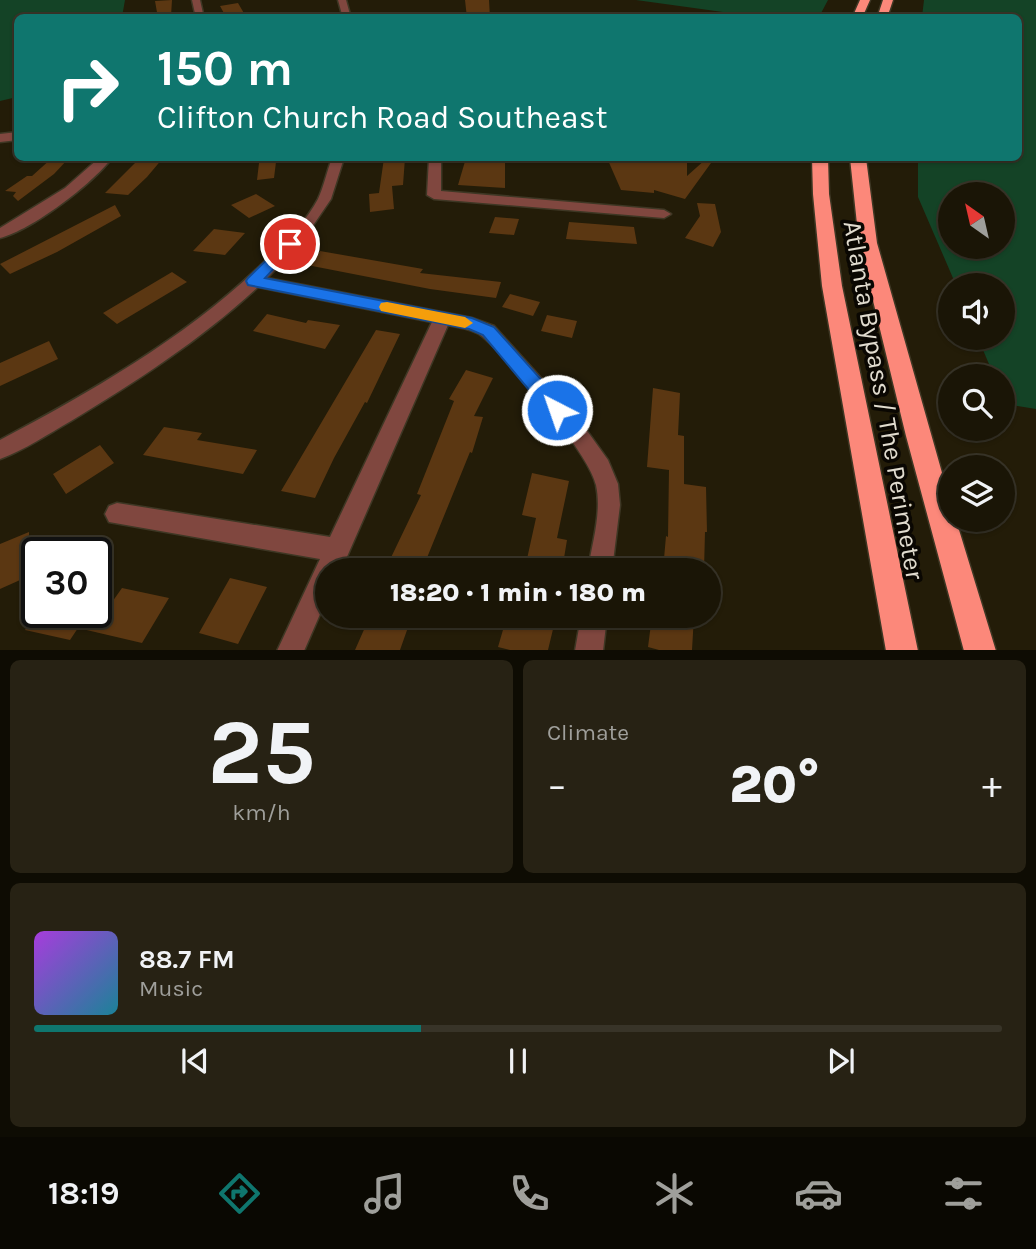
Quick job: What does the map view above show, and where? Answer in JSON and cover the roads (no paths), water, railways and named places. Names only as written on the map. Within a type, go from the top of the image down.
[{"type":"highway","name":"Atlanta Bypass / The Perimeter","points":[[820,161],[821,194],[832,286],[902,650]]},
{"type":"highway","name":"Atlanta Bypass / The Perimeter","points":[[858,161],[871,254],[918,436],[979,650]]},
{"type":"street","points":[[0,234],[53,204],[103,161]]},
{"type":"street","points":[[0,450],[97,396],[150,362],[195,330],[254,281],[310,219],[337,174],[338,161]]},
{"type":"street","points":[[435,161],[434,195],[664,214]]},
{"type":"street","points":[[254,281],[443,318],[488,331],[591,449],[607,483],[609,501],[602,558]]},
{"type":"street","points":[[290,650],[443,318]]},
{"type":"street","points":[[117,514],[337,550]]},
{"type":"street","points":[[589,650],[592,628]]}]
